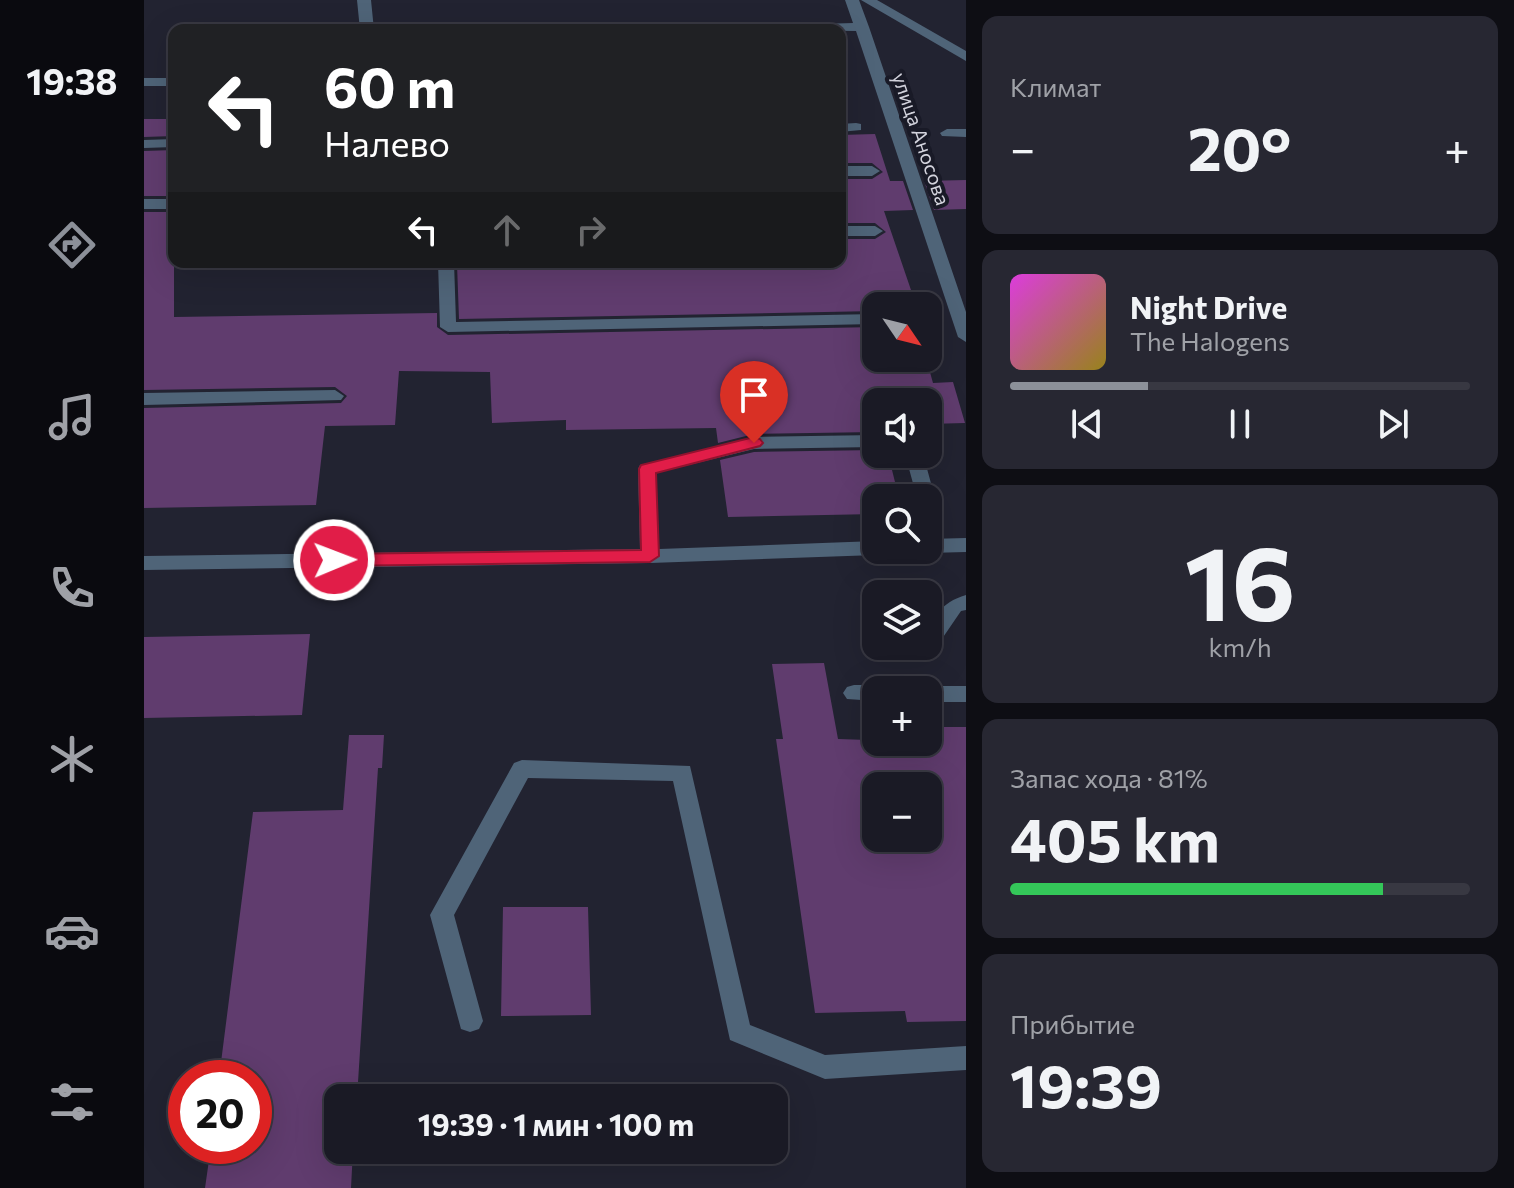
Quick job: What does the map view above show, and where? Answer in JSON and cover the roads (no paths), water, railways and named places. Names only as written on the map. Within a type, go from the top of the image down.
[{"type":"street","points":[[364,0],[366,24]]},
{"type":"street","name":"улица Аносова","points":[[852,0],[964,328]]},
{"type":"street","points":[[868,0],[966,57]]},
{"type":"street","points":[[846,27],[862,27]]},
{"type":"street","points":[[144,82],[168,82]]},
{"type":"street","points":[[947,133],[966,133]]},
{"type":"street","points":[[144,144],[168,143]]},
{"type":"street","points":[[846,171],[872,171]]},
{"type":"street","points":[[144,204],[168,204]]},
{"type":"street","points":[[846,231],[875,231]]},
{"type":"street","points":[[446,268],[448,327],[862,319]]},
{"type":"street","points":[[144,399],[335,396]]},
{"type":"street","points":[[650,556],[647,469],[754,443],[862,441]]},
{"type":"street","points":[[942,546],[966,545]]},
{"type":"street","points":[[144,563],[650,556],[862,548]]},
{"type":"street","points":[[942,623],[954,606],[966,602]]},
{"type":"street","points":[[854,693],[862,693]]},
{"type":"street","points":[[942,694],[966,694]]},
{"type":"street","points":[[470,1021],[442,915],[522,769],[682,772],[739,1032],[825,1067],[966,1058]]}]
